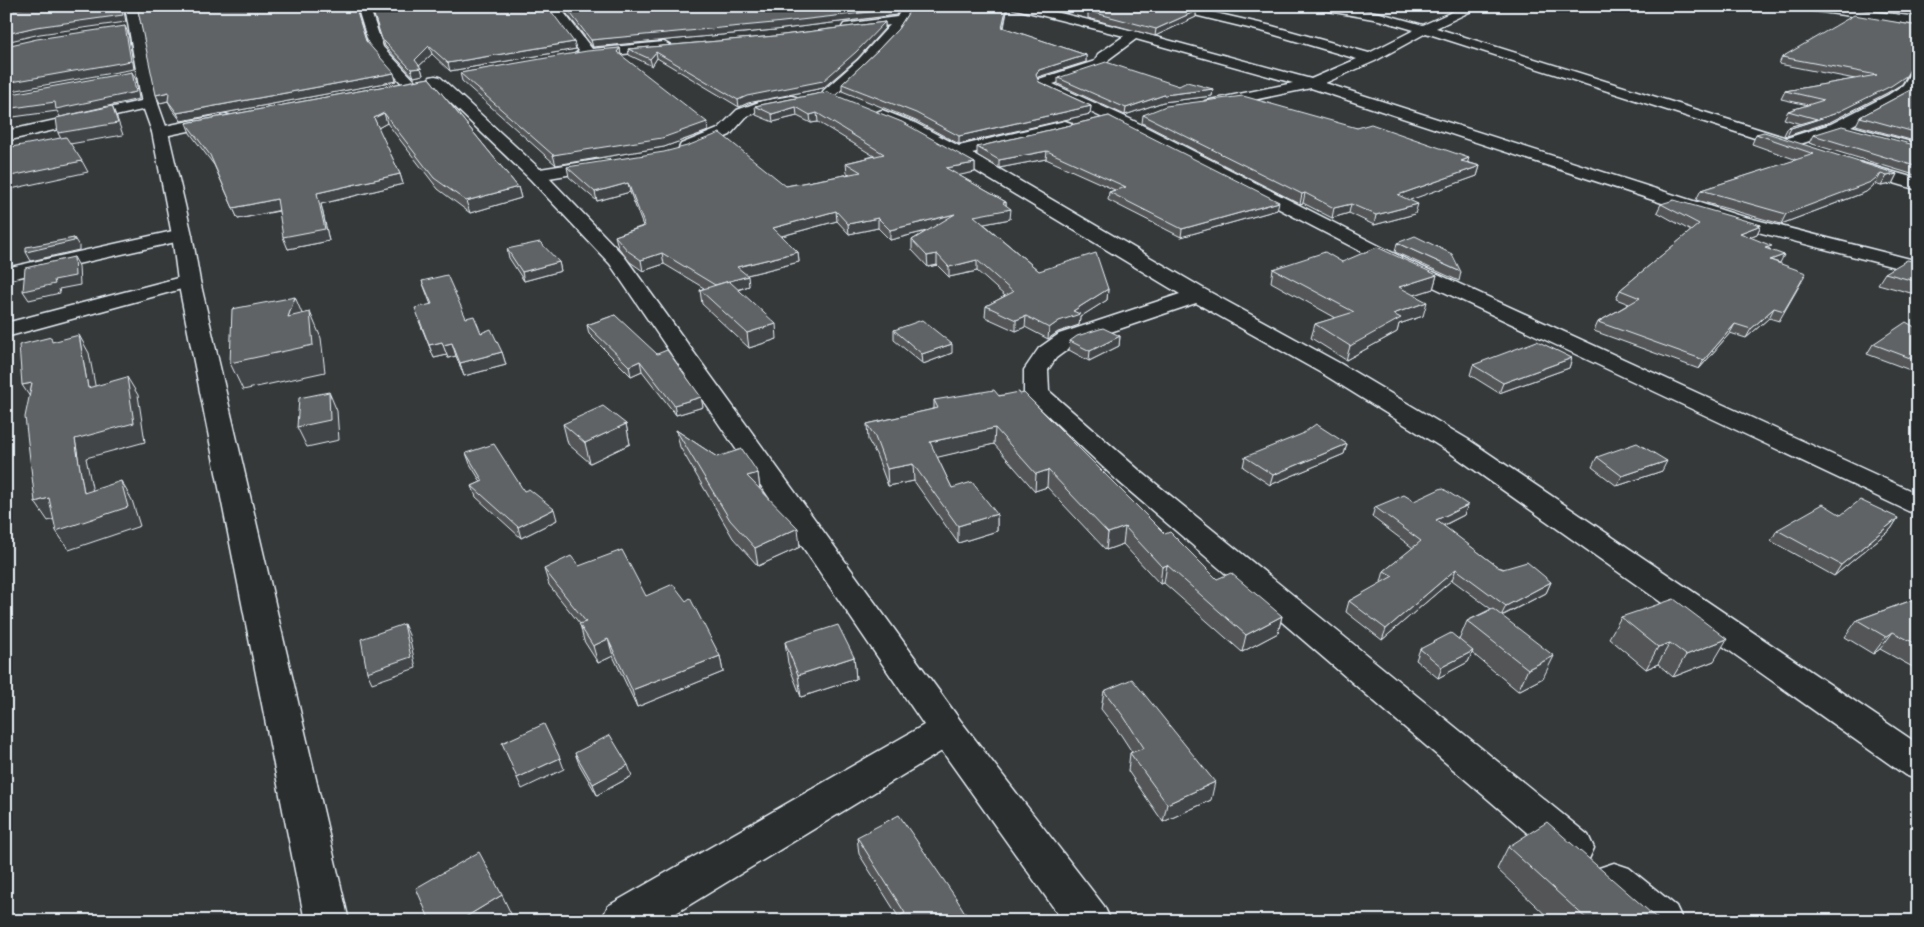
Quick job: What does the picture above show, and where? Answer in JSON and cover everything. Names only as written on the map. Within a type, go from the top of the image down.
[{"type":"street","points":[[363,6],[377,48],[410,84]]},
{"type":"street","points":[[550,6],[558,13],[588,53]]},
{"type":"street","points":[[672,152],[687,148],[724,132],[742,113],[753,108],[807,97],[837,96],[901,20],[908,6]]},
{"type":"street","points":[[1016,6],[1134,35],[1312,84],[1730,219],[1918,267]]},
{"type":"street","points":[[1169,6],[1268,29],[1370,58]]},
{"type":"street","points":[[1317,6],[1380,17],[1425,29],[1807,150]]},
{"type":"street","points":[[1192,105],[1240,99],[1312,84],[1476,6]]},
{"type":"street","points":[[1799,6],[1918,21]]},
{"type":"street","points":[[1065,19],[1092,11]]},
{"type":"street","points":[[131,20],[138,74],[160,132],[182,236],[188,281],[327,921]]},
{"type":"street","points":[[834,29],[901,20]]},
{"type":"street","points":[[1134,35],[1103,57],[1101,62],[1095,66],[1044,82],[1044,85],[1124,118],[1398,263],[1918,505]]},
{"type":"street","points":[[570,56],[677,45]]},
{"type":"street","points":[[1788,144],[1837,127],[1901,93],[1909,88],[1918,72]]},
{"type":"street","points":[[390,88],[452,76]]},
{"type":"street","points":[[435,80],[536,175],[617,260],[948,730],[1089,921]]},
{"type":"street","points":[[6,136],[150,104]]},
{"type":"street","points":[[868,109],[908,126],[957,152],[1198,295],[1332,369],[1459,446],[1918,764]]},
{"type":"street","points":[[160,132],[237,117]]},
{"type":"street","points":[[957,152],[1086,121],[1124,118]]},
{"type":"street","points":[[1837,127],[1918,149]]},
{"type":"street","points":[[536,175],[619,162]]},
{"type":"street","points":[[1844,162],[1918,186]]},
{"type":"street","points":[[6,274],[182,236]]},
{"type":"street","points":[[6,330],[188,281]]},
{"type":"street","points":[[1198,295],[1067,339],[1047,353],[1036,370],[1037,393],[1129,476],[1661,921]]},
{"type":"street","points":[[623,921],[948,730]]},
{"type":"building","points":[[34,6],[121,6],[123,15],[36,27],[6,34],[6,11]]},
{"type":"building","points":[[137,6],[355,6],[366,41],[394,73],[177,113],[168,101],[169,92],[156,95]]},
{"type":"building","points":[[371,6],[547,6],[574,42],[448,63],[429,46],[415,60],[421,68],[411,69],[382,39]]},
{"type":"building","points":[[565,6],[897,6],[896,9],[774,23],[591,40]]},
{"type":"building","points":[[912,6],[1007,6],[1002,27],[1086,55],[1039,70],[1036,75],[1039,82],[1091,106],[959,136],[916,113],[842,84],[898,29]]},
{"type":"building","points":[[1105,6],[1178,6],[1196,11],[1156,29],[1088,11]]},
{"type":"building","points":[[1854,15],[1918,26],[1918,60],[1915,61],[1906,76],[1891,86],[1834,114],[1791,128],[1788,127],[1817,119],[1788,111],[1824,100],[1785,91],[1877,75],[1782,57]]},
{"type":"building","points":[[885,22],[856,52],[823,81],[747,96],[738,100],[656,52],[650,59],[628,49],[775,36]]},
{"type":"building","points":[[125,26],[131,61],[6,83],[6,46],[37,39]]},
{"type":"building","points":[[620,48],[617,52],[707,122],[662,138],[553,155],[460,73],[587,51]]},
{"type":"building","points":[[1106,62],[1179,86],[1187,82],[1213,89],[1164,95],[1126,108],[1058,78]]},
{"type":"building","points":[[132,72],[136,92],[56,109],[55,102],[6,109],[6,95]]},
{"type":"building","points":[[429,78],[518,187],[466,201],[434,178],[384,113],[374,118],[400,174],[317,193],[325,229],[283,237],[277,199],[233,208],[210,155],[186,123]]},
{"type":"building","points":[[1918,86],[1918,133],[1860,117]]},
{"type":"building","points":[[827,92],[902,122],[975,163],[946,168],[1006,202],[1003,203],[1011,209],[974,216],[1039,271],[1096,253],[1108,289],[1073,311],[1080,314],[1059,321],[1049,328],[1026,316],[1016,320],[986,306],[1013,292],[977,260],[949,267],[937,254],[927,256],[912,240],[955,214],[890,230],[878,218],[848,224],[836,211],[773,228],[798,252],[737,267],[748,276],[715,285],[662,253],[641,260],[628,251],[615,236],[645,226],[628,183],[595,192],[567,167],[664,152],[687,146],[720,133],[786,186],[861,172],[846,163],[884,154],[817,113],[810,115],[796,107],[772,114],[755,106]]},
{"type":"building","points":[[1243,96],[1357,128],[1371,124],[1469,158],[1461,161],[1480,166],[1398,195],[1418,204],[1376,215],[1351,204],[1334,208],[1143,115],[1166,106]]},
{"type":"building","points":[[112,106],[118,123],[58,133],[56,118]]},
{"type":"building","points":[[1109,116],[1279,202],[1182,229],[1109,192],[1126,187],[1047,151],[999,160],[977,147]]},
{"type":"building","points":[[1842,126],[1918,146],[1918,167],[1813,135]]},
{"type":"building","points":[[1764,132],[1897,174],[1887,176],[1881,174],[1871,182],[1786,214],[1701,190],[1814,154],[1756,134]]},
{"type":"building","points":[[66,137],[82,161],[6,177],[6,148]]},
{"type":"building","points":[[1674,200],[1761,225],[1740,233],[1772,246],[1765,248],[1784,255],[1770,260],[1806,273],[1784,311],[1774,308],[1751,329],[1735,324],[1704,360],[1598,322],[1640,298],[1620,290],[1699,224],[1661,204]]},
{"type":"building","points":[[1415,236],[1452,254],[1461,272],[1397,243]]},
{"type":"building","points":[[74,238],[74,241],[26,252],[26,247]]},
{"type":"building","points":[[540,242],[559,262],[522,272],[507,249]]},
{"type":"building","points":[[1377,247],[1437,275],[1399,287],[1427,302],[1393,314],[1401,318],[1350,346],[1315,324],[1354,312],[1273,269],[1325,252],[1342,262]]},
{"type":"building","points":[[74,257],[75,276],[54,280],[55,284],[23,291],[25,268]]},
{"type":"building","points":[[1907,260],[1918,262],[1918,282],[1885,273]]},
{"type":"building","points":[[447,275],[466,318],[474,316],[481,333],[491,329],[502,352],[460,363],[452,343],[443,345],[442,342],[429,345],[415,308],[432,304],[422,281]]},
{"type":"building","points":[[729,281],[776,324],[747,333],[700,290]]},
{"type":"building","points":[[295,297],[288,317],[310,312],[313,345],[230,363],[232,309]]},
{"type":"building","points":[[615,315],[657,354],[667,350],[701,397],[674,405],[640,361],[629,366],[587,325]]},
{"type":"building","points":[[922,320],[952,344],[922,354],[894,330]]},
{"type":"building","points":[[1906,322],[1918,329],[1918,361],[1873,344]]},
{"type":"building","points":[[1103,328],[1120,336],[1090,351],[1070,341],[1077,336]]},
{"type":"building","points":[[79,335],[88,388],[127,377],[134,423],[75,439],[84,493],[121,481],[128,507],[56,531],[49,498],[35,502],[25,417],[32,383],[22,385],[19,345],[51,337],[52,342]]},
{"type":"building","points":[[1537,341],[1572,358],[1503,383],[1473,365]]},
{"type":"building","points":[[994,390],[999,396],[1019,392],[1020,394],[1024,393],[1165,534],[1170,532],[1217,579],[1231,573],[1282,616],[1246,635],[1167,565],[1162,567],[1125,527],[1108,533],[1048,470],[1036,474],[995,428],[930,442],[952,488],[972,482],[997,514],[958,526],[913,464],[887,469],[875,437],[867,424],[938,408],[934,400]]},
{"type":"building","points":[[329,392],[330,420],[297,427],[299,398]]},
{"type":"building","points":[[603,406],[626,424],[585,443],[563,424]]},
{"type":"building","points":[[1316,424],[1347,444],[1273,475],[1245,457],[1302,434]]},
{"type":"building","points":[[676,430],[717,457],[742,449],[758,473],[747,476],[798,528],[755,548],[730,520]]},
{"type":"building","points":[[1637,443],[1667,461],[1622,476],[1597,457]]},
{"type":"building","points":[[494,444],[524,491],[529,489],[554,509],[518,527],[472,486],[483,481],[466,453]]},
{"type":"building","points":[[1442,488],[1468,505],[1436,520],[1498,567],[1503,569],[1527,562],[1551,582],[1506,606],[1456,569],[1386,629],[1349,601],[1393,576],[1384,571],[1421,541],[1375,507],[1404,495],[1414,501]]},
{"type":"building","points":[[1860,500],[1898,518],[1841,565],[1777,530],[1823,504],[1841,515]]},
{"type":"building","points":[[622,550],[646,596],[673,584],[686,601],[690,598],[720,656],[632,690],[608,639],[593,646],[579,624],[586,622],[544,569],[571,556],[579,566]]},
{"type":"building","points":[[1918,598],[1918,645],[1893,632],[1886,637],[1857,620]]},
{"type":"building","points":[[1674,599],[1727,639],[1686,655],[1670,643],[1658,647],[1621,617]]},
{"type":"building","points":[[1493,609],[1554,656],[1528,669],[1467,621]]},
{"type":"building","points":[[404,624],[411,657],[367,672],[361,639]]},
{"type":"building","points":[[838,625],[854,657],[798,675],[785,642]]},
{"type":"building","points":[[1451,633],[1473,651],[1442,667],[1420,649]]},
{"type":"building","points":[[1132,679],[1215,782],[1167,804],[1130,753],[1144,748],[1104,691]]},
{"type":"building","points":[[544,724],[560,758],[517,778],[502,743]]},
{"type":"building","points":[[610,735],[628,765],[593,784],[575,753]]},
{"type":"building","points":[[899,815],[970,921],[899,921],[897,917],[905,913],[857,837]]},
{"type":"building","points":[[1547,822],[1660,921],[1589,921],[1508,847]]},
{"type":"building","points":[[479,852],[502,895],[459,921],[430,921],[416,888]]}]
